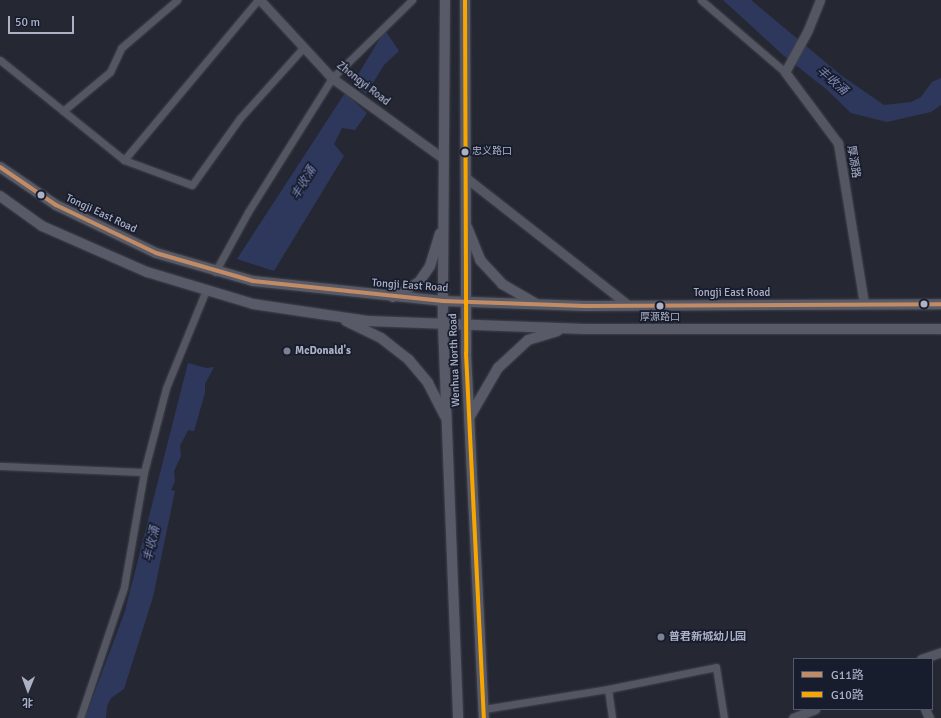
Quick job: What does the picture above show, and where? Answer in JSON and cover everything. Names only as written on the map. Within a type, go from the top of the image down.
[{"type":"main road","name":"Wenhua North Road","points":[[445,0],[443,324],[458,718]]},
{"type":"main road","name":"Wenhua North Road","points":[[464,0],[465,302],[469,418],[484,714]]},
{"type":"main road","name":"Tongji East Road","points":[[0,167],[56,206],[156,253],[215,272],[253,281],[393,297],[465,302],[628,305],[941,304]]},
{"type":"main road","points":[[0,196],[42,226],[147,272],[253,304],[368,321],[567,329],[941,329]]},
{"type":"main road","points":[[393,297],[419,282],[430,266],[444,223]]},
{"type":"main road","points":[[465,223],[480,260],[502,284],[537,304]]},
{"type":"main road","points":[[337,316],[381,338],[409,360],[428,383],[447,421]]},
{"type":"main road","points":[[469,418],[498,368],[528,340],[567,329]]},
{"type":"street","points":[[63,111],[110,72],[121,48],[178,0]]},
{"type":"street","points":[[124,160],[259,0]]},
{"type":"street","name":"Zhongyi Road","points":[[259,0],[335,80],[444,159]]},
{"type":"street","points":[[215,272],[248,212],[335,80],[412,0]]},
{"type":"street","points":[[701,0],[784,72],[808,30],[820,0]]},
{"type":"street","points":[[0,60],[124,160],[192,185],[240,118],[304,47]]},
{"type":"street","name":"厚源路","points":[[784,72],[838,143],[864,304]]},
{"type":"street","points":[[465,177],[628,305]]},
{"type":"street","points":[[80,718],[124,587],[144,472],[166,388],[206,290]]},
{"type":"street","points":[[0,466],[144,472]]},
{"type":"street","points":[[924,658],[941,652]]},
{"type":"street","points":[[484,714],[716,667],[724,718]]},
{"type":"street","points":[[608,689],[612,718]]},
{"type":"street","points":[[793,718],[813,710]]},
{"type":"water","name":"丰收涌","points":[[723,0],[751,0],[842,76],[884,105],[911,102],[921,97],[932,82],[941,78],[941,105],[931,112],[887,122],[851,113],[826,89],[783,55]]},
{"type":"water","points":[[385,30],[399,51],[384,65],[366,94],[353,83]]},
{"type":"water","name":"丰收涌","points":[[345,93],[367,113],[355,130],[342,128],[334,144],[344,156],[274,271],[237,259]]},
{"type":"water","name":"丰收涌","points":[[188,363],[206,368],[214,367],[205,384],[205,393],[194,431],[188,430],[180,446],[181,456],[174,471],[175,481],[171,490],[175,491],[153,597],[124,689],[111,698],[107,706],[106,718],[85,718],[125,611]]},
{"type":"transit line","name":"G10路","points":[[465,0],[466,353],[484,718]]},
{"type":"transit line","name":"G11路","points":[[0,167],[56,205],[156,253],[253,281],[443,301],[585,306],[941,304]]},
{"type":"place","name":"忠义路口","points":[[465,152]]},
{"type":"place","name":"厚源路口","points":[[660,306]]},
{"type":"place","name":"McDonald's","points":[[287,351]]},
{"type":"place","name":"普君新城幼儿园","points":[[661,637]]}]
